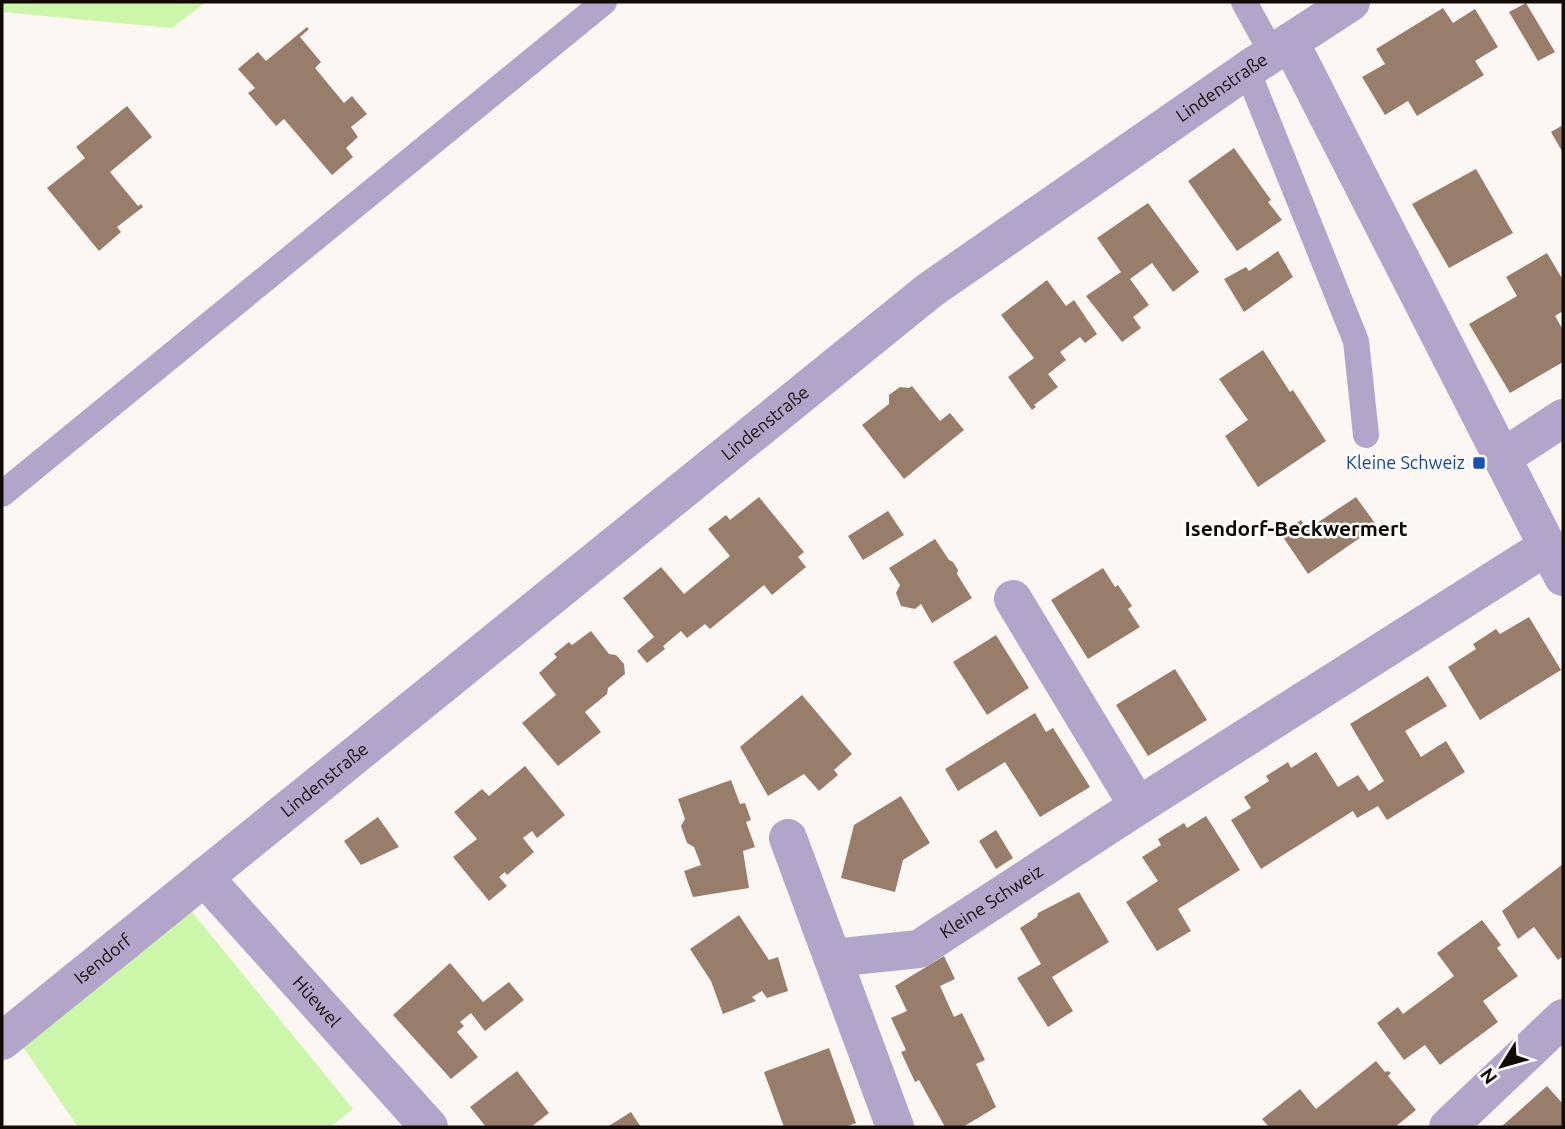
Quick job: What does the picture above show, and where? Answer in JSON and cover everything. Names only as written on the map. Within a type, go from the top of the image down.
[{"type":"street","name":"Lindenstraße","points":[[204,877],[930,290],[1269,55],[1351,2]]},
{"type":"street","name":"Kleine Schweiz","points":[[833,958],[919,949],[1138,806],[1555,562],[1502,458],[1269,55]]},
{"type":"street","points":[[1502,458],[1563,418]]},
{"type":"street","points":[[1013,599],[1138,806]]},
{"type":"street","points":[[788,838],[895,1127]]},
{"type":"street","name":"Isendorf","points":[[2,1041],[204,877]]},
{"type":"street","name":"Hüewel","points":[[204,877],[429,1127]]},
{"type":"street","points":[[1448,1127],[1563,1018]]},
{"type":"lane","points":[[2,494],[604,2]]},
{"type":"lane","points":[[1244,2],[1269,55],[1356,341],[1366,435]]},
{"type":"green space","points":[[2,2],[206,2],[172,28],[2,12]]},
{"type":"green space","points":[[180,897],[353,1109],[330,1127],[78,1127],[13,1032]]},
{"type":"building","points":[[1526,3],[1555,52],[1538,61],[1509,12]]},
{"type":"building","points":[[1443,8],[1453,23],[1475,9],[1498,47],[1475,61],[1484,75],[1417,116],[1408,101],[1385,115],[1362,77],[1385,64],[1376,49]]},
{"type":"building","points":[[307,27],[309,29],[300,37],[321,62],[315,68],[344,103],[352,96],[367,114],[351,127],[358,137],[346,148],[353,157],[332,175],[284,119],[276,126],[248,93],[255,88],[238,69],[258,52],[266,61]]},
{"type":"building","points":[[127,106],[152,137],[110,172],[138,206],[141,204],[143,207],[117,227],[121,232],[99,251],[47,188],[85,158],[76,147]]},
{"type":"building","points":[[1563,125],[1563,153],[1551,132]]},
{"type":"building","points":[[1234,148],[1282,220],[1237,251],[1188,181]]},
{"type":"building","points":[[1476,169],[1513,233],[1449,268],[1412,204]]},
{"type":"building","points":[[1148,203],[1199,272],[1173,292],[1152,263],[1130,279],[1149,305],[1133,317],[1141,328],[1122,342],[1086,296],[1121,272],[1097,238]]},
{"type":"building","points":[[1278,251],[1293,277],[1244,312],[1224,279],[1246,267],[1249,271]]},
{"type":"building","points":[[1547,253],[1563,280],[1563,311],[1555,316],[1563,330],[1563,362],[1510,393],[1469,324],[1517,296],[1506,277]]},
{"type":"building","points":[[1047,280],[1066,306],[1074,300],[1097,334],[1085,343],[1080,337],[1060,352],[1066,360],[1048,374],[1058,387],[1034,405],[1036,407],[1032,410],[1008,377],[1034,358],[1001,315]]},
{"type":"building","points":[[1263,350],[1326,441],[1258,487],[1225,436],[1248,420],[1219,379]]},
{"type":"building","points":[[912,386],[940,421],[950,413],[964,430],[904,479],[862,425],[889,404],[889,395],[900,387]]},
{"type":"building","points":[[759,497],[804,552],[798,557],[806,567],[772,595],[764,585],[710,629],[705,624],[687,638],[681,631],[663,646],[665,649],[647,663],[637,651],[654,637],[623,598],[661,567],[684,594],[730,556],[708,529],[726,515],[730,520]]},
{"type":"building","points":[[1356,497],[1377,526],[1308,574],[1281,534],[1301,520],[1308,529]]},
{"type":"building","points":[[888,511],[904,535],[863,560],[848,536]]},
{"type":"building","points":[[935,539],[953,562],[972,598],[932,623],[921,604],[915,609],[901,606],[896,593],[900,585],[889,568]]},
{"type":"building","points":[[1103,568],[1132,606],[1128,609],[1140,627],[1088,659],[1051,600]]},
{"type":"building","points":[[1529,617],[1561,670],[1480,720],[1448,667],[1476,649],[1473,644],[1496,629],[1500,634]]},
{"type":"building","points":[[591,631],[609,654],[616,655],[624,664],[625,674],[608,688],[607,694],[585,712],[601,732],[558,766],[522,723],[556,695],[539,673],[557,657],[554,654],[569,642],[572,645]]},
{"type":"building","points":[[996,635],[1029,688],[987,715],[953,662]]},
{"type":"building","points":[[1175,669],[1207,720],[1148,756],[1116,705]]},
{"type":"building","points":[[1428,676],[1447,706],[1405,731],[1421,757],[1446,741],[1465,772],[1387,820],[1378,806],[1357,818],[1353,811],[1261,869],[1231,820],[1251,808],[1244,797],[1269,781],[1266,776],[1288,762],[1291,768],[1316,752],[1338,787],[1358,775],[1369,791],[1384,781],[1350,724]]},
{"type":"building","points":[[802,695],[852,754],[834,770],[838,775],[819,791],[804,774],[768,796],[740,747]]},
{"type":"building","points":[[1035,713],[1046,732],[1053,728],[1090,787],[1040,817],[1005,762],[958,791],[945,769]]},
{"type":"building","points":[[525,766],[565,815],[537,838],[532,831],[523,838],[534,852],[507,875],[505,872],[499,877],[507,886],[489,901],[453,857],[477,839],[454,812],[482,789],[489,796]]},
{"type":"building","points":[[731,780],[740,804],[745,803],[751,820],[746,822],[755,847],[743,851],[749,888],[693,897],[684,871],[701,865],[694,847],[687,843],[681,826],[685,819],[678,799]]},
{"type":"building","points":[[901,796],[930,843],[903,860],[895,892],[841,878],[854,825]]},
{"type":"building","points":[[1206,816],[1240,870],[1178,909],[1191,931],[1157,951],[1126,902],[1158,881],[1142,857],[1161,845],[1158,839],[1184,823],[1187,828]]},
{"type":"building","points":[[378,817],[399,847],[361,865],[344,841]]},
{"type":"building","points":[[996,830],[1013,858],[996,869],[979,841]]},
{"type":"building","points":[[1563,864],[1563,956],[1558,960],[1534,927],[1518,939],[1502,911]]},
{"type":"building","points":[[1079,892],[1109,942],[1052,977],[1073,1011],[1048,1027],[1017,978],[1041,964],[1020,928],[1037,917],[1038,913]]},
{"type":"building","points":[[739,915],[769,960],[778,957],[788,991],[767,998],[762,991],[752,997],[756,1001],[723,1014],[711,981],[690,949]]},
{"type":"building","points":[[1482,920],[1501,945],[1497,948],[1518,976],[1483,1001],[1498,1022],[1440,1065],[1425,1045],[1404,1060],[1377,1023],[1398,1007],[1403,1014],[1454,976],[1437,953]]},
{"type":"building","points":[[944,956],[955,979],[940,986],[954,1017],[962,1013],[985,1060],[976,1064],[996,1107],[963,1127],[945,1127],[919,1080],[915,1082],[901,1052],[906,1050],[891,1018],[907,1011],[895,986]]},
{"type":"building","points":[[450,963],[483,1002],[509,982],[524,1000],[485,1031],[471,1013],[460,1022],[464,1026],[457,1032],[478,1057],[451,1079],[393,1015]]},
{"type":"building","points":[[829,1048],[856,1123],[845,1127],[784,1127],[764,1072]]},
{"type":"building","points":[[1376,1061],[1385,1072],[1391,1073],[1388,1076],[1416,1110],[1395,1127],[1269,1127],[1262,1119],[1300,1089],[1316,1109]]},
{"type":"building","points":[[517,1071],[549,1113],[531,1127],[486,1127],[470,1107]]},
{"type":"building","points":[[1547,1086],[1563,1104],[1563,1127],[1501,1127]]},
{"type":"building","points":[[631,1112],[641,1127],[607,1127]]},
{"type":"place","name":"Kleine Schweiz","points":[[1479,463]]},
{"type":"district","name":"Isendorf-Beckwermert","points":[[1296,529]]}]
